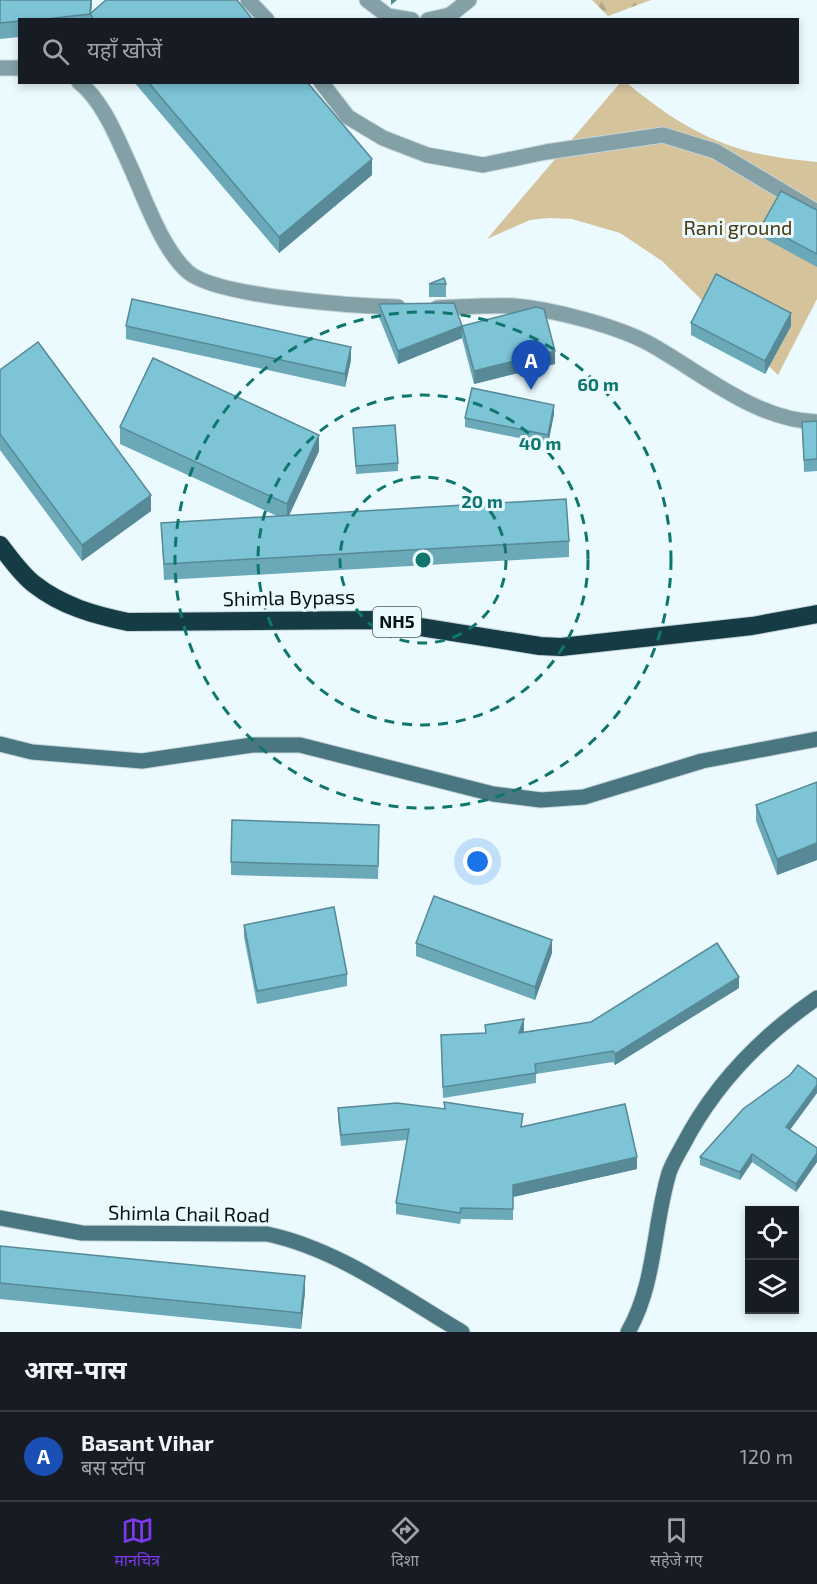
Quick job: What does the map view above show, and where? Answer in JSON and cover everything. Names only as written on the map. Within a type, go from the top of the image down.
[{"type":"highway","name":"Shimla Bypass","points":[[0,545],[32,583],[58,600],[91,614],[128,622],[376,620],[540,646],[561,646],[752,626],[817,614]]},
{"type":"main road","points":[[0,744],[32,752],[142,761],[252,745],[300,745],[493,794],[540,800],[584,797],[702,761],[817,739]]},
{"type":"main road","points":[[628,1332],[644,1294],[669,1172],[696,1120],[739,1064],[770,1033],[817,998]]},
{"type":"main road","name":"Shimla Chail Road","points":[[0,1218],[82,1233],[267,1234],[295,1240],[326,1252],[462,1332]]},
{"type":"street","points":[[248,0],[265,18]]},
{"type":"street","points":[[367,0],[388,16],[400,18]]},
{"type":"street","points":[[437,18],[450,15],[469,0]]},
{"type":"street","points":[[0,68],[18,68]]},
{"type":"street","points":[[82,84],[87,88],[114,132],[173,255],[188,272],[205,282],[259,294],[415,307],[516,306],[582,319],[648,343],[752,404],[782,416],[817,422]]},
{"type":"street","points":[[323,84],[348,117],[382,138],[427,155],[483,165],[546,152],[663,135],[715,151],[817,212]]},
{"type":"green space","points":[[592,0],[651,0],[608,16]]},
{"type":"green space","name":"Rani ground","points":[[619,84],[628,84],[676,120],[730,146],[782,158],[817,162],[817,299],[778,375],[662,261],[620,233],[572,219],[549,218],[530,220],[487,239]]},
{"type":"building","points":[[0,0],[91,0],[90,14],[55,18],[18,18],[18,21],[0,23]]},
{"type":"building","points":[[106,0],[237,0],[251,18],[93,18],[90,14]]},
{"type":"building","points":[[150,84],[309,84],[372,159],[279,237]]},
{"type":"building","points":[[781,191],[817,210],[817,254],[762,225]]},
{"type":"building","points":[[716,274],[791,313],[765,361],[691,323]]},
{"type":"building","points":[[444,278],[446,284],[429,284]]},
{"type":"building","points":[[132,299],[351,347],[345,374],[126,326]]},
{"type":"building","points":[[454,303],[462,326],[398,351],[379,304]]},
{"type":"building","points":[[536,307],[544,309],[555,351],[474,371],[462,326]]},
{"type":"building","points":[[38,342],[151,495],[82,545],[0,434],[0,370]]},
{"type":"building","points":[[153,358],[319,435],[287,504],[120,427]]},
{"type":"building","points":[[472,388],[554,405],[548,435],[465,418]]},
{"type":"building","points":[[817,421],[817,459],[804,460],[802,422]]},
{"type":"building","points":[[395,425],[398,463],[356,466],[353,428]]},
{"type":"building","points":[[566,499],[569,541],[164,564],[161,523]]},
{"type":"building","points":[[817,782],[817,843],[777,859],[756,805]]},
{"type":"building","points":[[232,820],[379,825],[378,866],[231,862]]},
{"type":"building","points":[[434,896],[552,940],[535,987],[416,943]]},
{"type":"building","points":[[334,907],[347,974],[257,991],[244,925]]},
{"type":"building","points":[[717,943],[739,977],[615,1054],[613,1051],[535,1064],[536,1073],[443,1087],[441,1035],[486,1033],[485,1025],[524,1019],[519,1033],[591,1022]]},
{"type":"building","points":[[798,1065],[817,1079],[817,1085],[786,1127],[817,1148],[817,1153],[796,1184],[752,1154],[740,1172],[700,1157],[743,1109],[790,1075]]},
{"type":"building","points":[[444,1102],[523,1114],[521,1127],[625,1104],[637,1157],[513,1185],[513,1209],[461,1208],[460,1213],[396,1203],[409,1129],[341,1135],[338,1108],[397,1103],[445,1109]]},
{"type":"building","points":[[0,1246],[305,1276],[301,1313],[0,1283]]},
{"type":"place","name":"Basant Vihar","points":[[531,390]]}]
